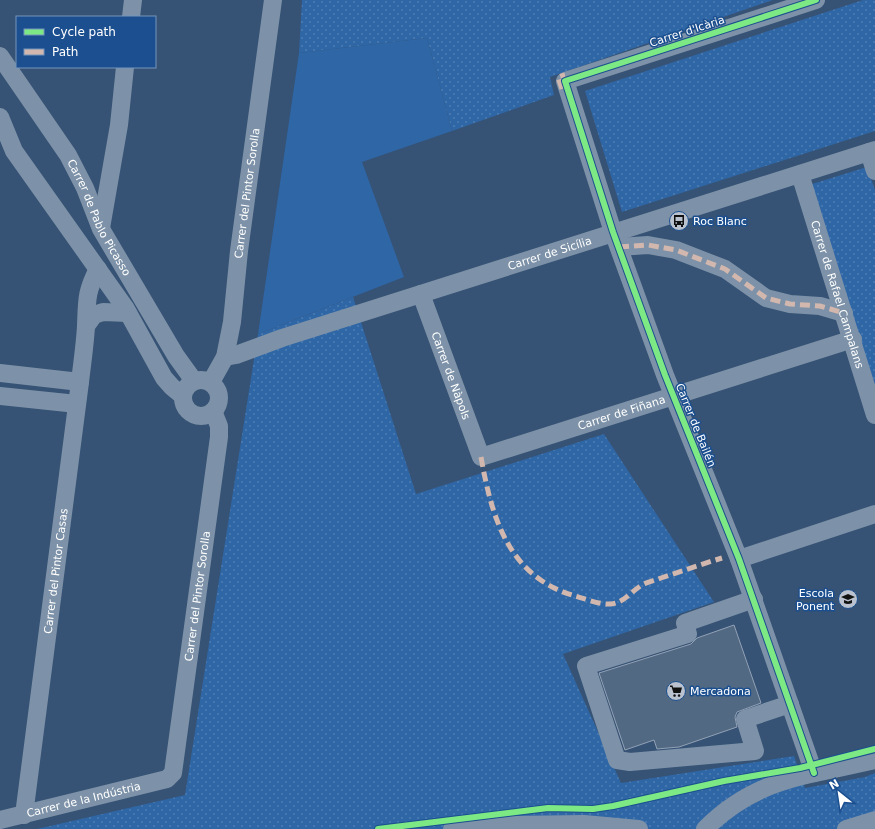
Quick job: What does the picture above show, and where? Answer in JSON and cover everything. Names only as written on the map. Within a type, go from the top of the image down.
[{"type":"street","points":[[131,16],[133,0]]},
{"type":"street","name":"Carrer del Pintor Sorolla","points":[[202,382],[225,357],[232,322],[239,251],[273,0]]},
{"type":"street","name":"Carrer d'Icària","points":[[565,81],[816,0]]},
{"type":"street","name":"Carrer de Pablo Picasso","points":[[0,56],[68,155],[85,188],[101,228],[176,356],[202,382]]},
{"type":"street","points":[[101,228],[119,126],[125,68]]},
{"type":"street","name":"Carrer de Bailén","points":[[565,81],[616,239],[674,396],[754,599],[814,773]]},
{"type":"street","name":"Carrer de Pablo Picasso","points":[[0,117],[14,151]]},
{"type":"street","name":"Carrer de Pablo Picasso","points":[[0,134],[14,151],[98,268],[128,313],[164,378],[183,396]]},
{"type":"street","points":[[872,151],[875,171]]},
{"type":"street","name":"Carrer de Sicília","points":[[225,357],[236,355],[282,338],[421,294],[616,239],[800,174],[872,151]]},
{"type":"street","name":"Carrer de Rafael Campalans","points":[[800,174],[875,415]]},
{"type":"street","points":[[616,239],[676,250],[725,269],[766,298],[790,304],[820,306],[844,313]]},
{"type":"street","name":"Carrer del Pintor Casas","points":[[24,815],[80,382],[86,326],[86,302],[90,286],[98,268]]},
{"type":"street","name":"Carrer de Nàpols","points":[[421,294],[481,457]]},
{"type":"street","points":[[86,326],[94,315],[103,312],[128,313]]},
{"type":"street","name":"Carrer de Fiñana","points":[[481,457],[852,339]]},
{"type":"street","points":[[0,373],[80,382]]},
{"type":"street","points":[[202,382],[217,389],[219,397],[218,404],[213,411],[202,416],[191,413],[185,406],[183,396],[187,387],[202,382]]},
{"type":"street","points":[[0,396],[77,404]]},
{"type":"street","name":"Carrer del Pintor Sorolla","points":[[167,779],[173,773],[213,486],[219,437],[219,426],[213,411]]},
{"type":"street","points":[[739,559],[875,514]]},
{"type":"street","points":[[754,599],[685,623],[688,634],[586,666],[618,760],[630,762],[755,751],[745,719],[790,704]]},
{"type":"street","points":[[705,829],[732,804],[774,783],[875,760]]},
{"type":"street","name":"Carrer de la Indústria","points":[[0,820],[167,779]]},
{"type":"street","points":[[846,829],[875,820]]},
{"type":"street","points":[[452,829],[502,825],[584,824],[639,829]]},
{"type":"shaded area","points":[[302,0],[773,0],[550,77],[554,95],[452,131],[427,38],[299,53]]},
{"type":"shaded area","points":[[863,0],[875,0],[875,131],[622,212],[585,91]]},
{"type":"shaded area","points":[[427,38],[452,131],[362,162],[404,277],[258,334],[299,53]]},
{"type":"shaded area","points":[[867,167],[875,190],[875,388],[812,184]]},
{"type":"shaded area","points":[[353,297],[416,494],[604,434],[714,602],[563,654],[621,783],[794,756],[805,788],[865,777],[875,773],[875,829],[37,829],[185,795],[258,334]]},
{"type":"building","name":"Mercadona","points":[[734,625],[761,703],[737,712],[735,717],[737,727],[679,747],[657,749],[654,740],[625,750],[599,673],[691,644],[697,638]]},
{"type":"marked path","points":[[562,89],[558,77],[565,75]]},
{"type":"marked path","points":[[619,247],[648,245],[676,250],[725,269],[766,298],[790,304],[820,306],[844,313]]},
{"type":"marked path","points":[[481,457],[491,502],[507,543],[519,560],[534,575],[552,587],[593,602],[611,604],[623,600],[641,585],[722,558]]},
{"type":"cycle path","points":[[814,773],[739,559],[665,375],[613,232],[565,81],[816,0]]},
{"type":"cycle path","points":[[378,829],[548,808],[593,809],[613,806],[724,781],[800,768],[875,749]]},
{"type":"place","name":"Roc Blanc","points":[[679,221]]},
{"type":"place","name":"Escola Ponent","points":[[848,599]]},
{"type":"place","name":"Mercadona","points":[[676,691]]}]
